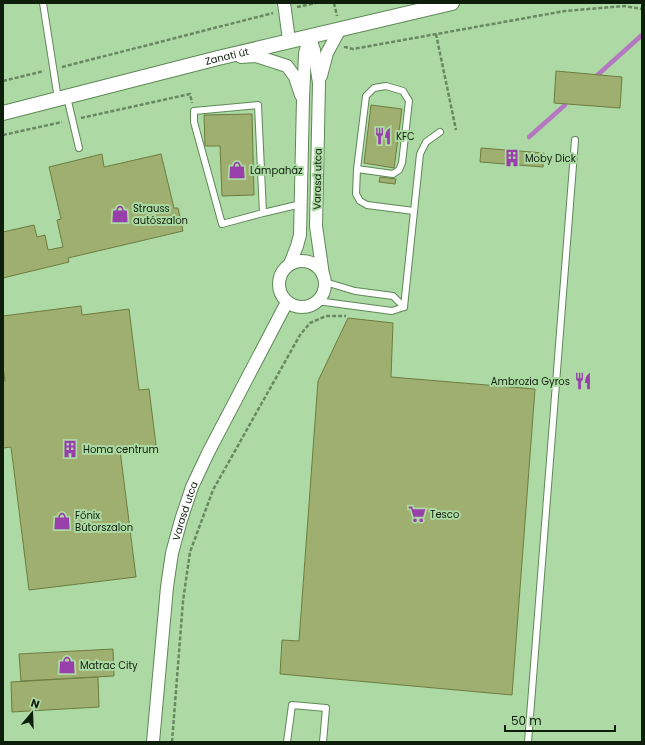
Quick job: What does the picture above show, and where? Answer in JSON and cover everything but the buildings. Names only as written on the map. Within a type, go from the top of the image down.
[{"type":"street","name":"Zanati út","points":[[3,113],[289,40],[309,36],[341,35],[452,3]]},
{"type":"street","points":[[284,6],[289,40]]},
{"type":"street","name":"Varasd utca","points":[[319,83],[327,53],[341,35]]},
{"type":"street","name":"Varasd utca","points":[[309,36],[314,50],[319,83],[316,226],[324,279]]},
{"type":"street","name":"Varasd utca","points":[[290,264],[300,235],[303,99],[306,54],[309,36]]},
{"type":"street","name":"Varasd utca","points":[[218,58],[256,56],[287,66],[295,77],[303,99]]},
{"type":"street","points":[[298,261],[304,261],[318,268],[324,279],[324,290],[320,298],[310,305],[302,307],[294,306],[287,302],[280,291],[278,284],[284,269],[290,264],[298,261]]},
{"type":"street","name":"Varasd utca","points":[[153,742],[167,587],[172,553],[181,520],[192,487],[208,453],[287,302]]},
{"type":"lane","points":[[43,3],[53,69],[62,98],[73,119],[79,148]]},
{"type":"lane","points":[[357,169],[393,174],[399,170],[402,163],[409,101],[403,92],[386,86],[374,88],[366,96],[357,169],[356,194],[360,201],[366,205],[414,211]]},
{"type":"lane","points":[[263,213],[258,105],[194,111],[194,122],[222,224],[301,204]]},
{"type":"lane","points":[[404,307],[420,154],[426,142],[440,132]]},
{"type":"lane","points":[[528,742],[575,140]]},
{"type":"lane","points":[[324,279],[355,291],[393,296],[404,307]]},
{"type":"lane","points":[[317,301],[392,311],[404,307]]},
{"type":"lane","points":[[287,742],[292,705],[326,708],[323,742]]},
{"type":"path","points":[[3,81],[53,69],[284,6],[316,3]]},
{"type":"path","points":[[334,3],[336,11]]},
{"type":"path","points":[[345,47],[354,49],[565,11],[624,6],[642,9]]},
{"type":"path","points":[[436,34],[456,130]]},
{"type":"path","points":[[341,35],[345,47]]},
{"type":"path","points":[[341,52],[345,47]]},
{"type":"path","points":[[3,135],[190,94],[194,111]]},
{"type":"path","points":[[172,742],[184,601],[190,552],[213,490],[300,335],[310,323],[326,316],[341,317],[354,315],[354,306]]},
{"type":"waterway","points":[[593,79],[642,35]]},
{"type":"waterway","points":[[529,137],[565,105]]},
{"type":"place","name":"KFC","points":[[383,136]]},
{"type":"place","name":"Moby Dick","points":[[512,158]]},
{"type":"place","name":"Lámpaház","points":[[237,170]]},
{"type":"place","name":"Strauss autószalon","points":[[120,214]]},
{"type":"place","name":"Ambrozia Gyros","points":[[583,381]]},
{"type":"place","name":"Homa centrum","points":[[70,449]]},
{"type":"place","name":"Tesco","points":[[417,514]]},
{"type":"place","name":"Főnix Bútorszalon","points":[[62,521]]},
{"type":"place","name":"Matrac City","points":[[67,665]]}]
